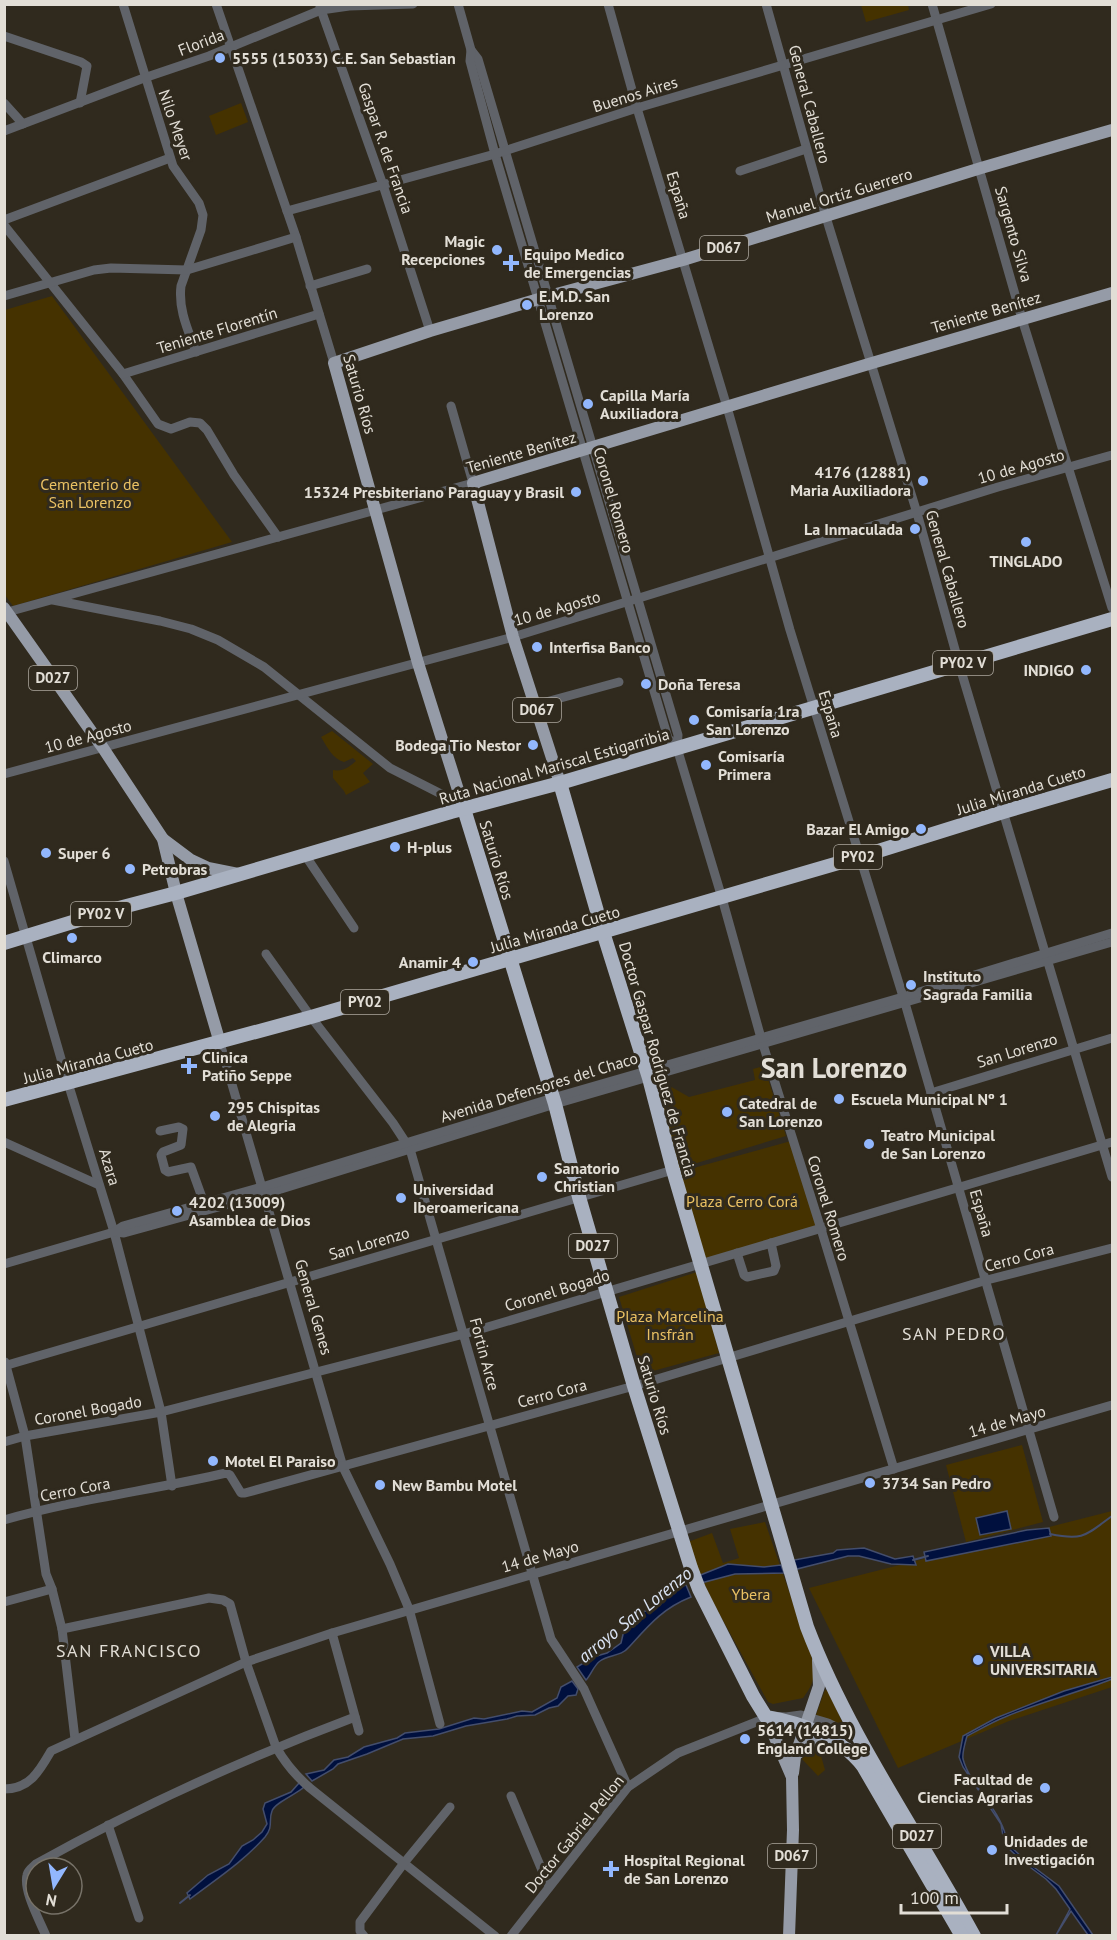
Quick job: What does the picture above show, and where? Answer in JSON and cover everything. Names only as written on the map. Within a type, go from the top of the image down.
[{"type":"highway","name":"Ruta Nacional Mariscal Estigarribia","points":[[4,943],[305,855],[456,804],[560,783],[1113,619]]},
{"type":"highway","name":"Julia Miranda Cueto","points":[[4,1100],[220,1043],[510,960],[1113,780]]},
{"type":"highway","name":"Doctor Gaspar Rodríguez de Francia","points":[[560,783],[603,932],[648,1074],[673,1170],[772,1505]]},
{"type":"highway","name":"Saturio Ríos","points":[[456,804],[510,960],[554,1101],[579,1197],[634,1386],[691,1568],[699,1589],[766,1717]]},
{"type":"highway","name":"D027","points":[[772,1505],[791,1577],[818,1656],[858,1738],[974,1935]]},
{"type":"highway","name":"D027","points":[[766,1717],[807,1722],[855,1755],[962,1935]]},
{"type":"main road","name":"Manuel Ortíz Guerrero","points":[[334,363],[430,331],[683,260],[981,168],[1113,130]]},
{"type":"main road","name":"Teniente Benítez","points":[[473,483],[1113,293]]},
{"type":"main road","name":"Saturio Ríos","points":[[334,363],[456,804]]},
{"type":"main road","name":"Doctor Gaspar Rodríguez de Francia","points":[[473,483],[513,637],[560,783]]},
{"type":"main road","name":"D027","points":[[5,611],[103,748],[163,838],[176,893]]},
{"type":"main road","points":[[163,838],[190,860],[208,868],[238,874]]},
{"type":"main road","name":"General Genes","points":[[176,893],[220,1043]]},
{"type":"main road","name":"D067","points":[[789,1935],[793,1830],[792,1777],[795,1757],[819,1686],[818,1656]]},
{"type":"main road","name":"D067","points":[[766,1717],[792,1777]]},
{"type":"main road","points":[[795,1757],[810,1742],[831,1738]]},
{"type":"street","name":"Nilo Meyer","points":[[123,4],[172,166],[199,202],[203,214],[201,230],[180,296],[182,312],[196,352]]},
{"type":"street","name":"Saturio Ríos","points":[[216,4],[296,237],[334,363]]},
{"type":"street","name":"Florida","points":[[4,131],[144,78],[208,57],[321,7],[412,4]]},
{"type":"street","name":"Coronel Romero","points":[[458,4],[471,50],[478,59],[495,154],[544,298]]},
{"type":"street","name":"España","points":[[608,4],[637,108],[728,407],[814,708],[987,1280],[1054,1517]]},
{"type":"street","name":"General Caballero","points":[[766,4],[826,217],[917,513],[959,664],[1113,1177]]},
{"type":"street","name":"Sargento Silva","points":[[932,4],[1023,319],[1113,608]]},
{"type":"street","name":"Buenos Aires","points":[[287,211],[495,154],[637,108],[991,4]]},
{"type":"street","name":"Gaspar R. de Francia","points":[[321,7],[383,185],[430,331]]},
{"type":"street","points":[[4,36],[87,66],[80,103]]},
{"type":"street","name":"Coronel Romero","points":[[483,94],[505,150],[544,298],[589,449],[639,599],[678,735],[677,748],[762,1041],[894,1469]]},
{"type":"street","points":[[4,103],[23,124]]},
{"type":"street","points":[[740,171],[806,149]]},
{"type":"street","points":[[4,220],[170,158]]},
{"type":"street","points":[[4,225],[123,374],[158,424],[171,429],[190,422],[200,423],[207,430],[234,475],[278,537]]},
{"type":"street","points":[[4,296],[111,268],[187,270],[296,237]]},
{"type":"street","points":[[310,286],[367,269]]},
{"type":"street","name":"Teniente Florentín","points":[[123,374],[319,314]]},
{"type":"street","points":[[451,406],[473,483]]},
{"type":"street","name":"Coronel Romero","points":[[589,449],[628,603],[668,738],[677,748]]},
{"type":"street","name":"10 de Agosto","points":[[4,774],[513,637],[1113,455]]},
{"type":"street","name":"Teniente Benítez","points":[[5,611],[473,483]]},
{"type":"street","points":[[50,599],[191,628],[241,652],[264,667],[390,768],[456,804]]},
{"type":"street","points":[[535,705],[619,682]]},
{"type":"street","points":[[305,855],[354,928]]},
{"type":"street","name":"Azara","points":[[4,861],[140,1326],[161,1412],[172,1486]]},
{"type":"street","name":"Avenida Defensores del Chaco","points":[[114,1232],[124,1233],[554,1101],[904,1000],[1047,957],[1113,933]]},
{"type":"street","name":"Avenida Defensores del Chaco","points":[[1047,957],[1113,942]]},
{"type":"street","name":"Fortin Arce","points":[[266,954],[408,1146],[437,1239],[551,1639],[584,1689],[628,1787]]},
{"type":"street","name":"San Lorenzo","points":[[931,1093],[1113,1038]]},
{"type":"street","name":"General Genes","points":[[220,1043],[343,1467],[409,1609],[440,1724]]},
{"type":"street","points":[[160,1131],[179,1127],[183,1129],[181,1145],[161,1155],[165,1170],[168,1172],[191,1167],[204,1203]]},
{"type":"street","points":[[4,1142],[99,1185]]},
{"type":"street","name":"Coronel Bogado","points":[[4,1442],[25,1436],[161,1412],[464,1334],[1113,1142]]},
{"type":"street","name":"San Lorenzo","points":[[5,1365],[673,1170]]},
{"type":"street","name":"Avenida Defensores del Chaco","points":[[4,1264],[114,1232],[123,1226],[204,1203],[263,1190]]},
{"type":"street","points":[[737,1253],[744,1275],[747,1277],[774,1271],[776,1266],[771,1243]]},
{"type":"street","name":"Cerro Cora","points":[[4,1521],[36,1511],[172,1486],[226,1473],[230,1475],[242,1494],[634,1386],[987,1280],[1113,1248]]},
{"type":"street","points":[[5,1365],[25,1436],[46,1574],[52,1588],[62,1629],[75,1738]]},
{"type":"street","name":"14 de Mayo","points":[[4,1789],[28,1783],[39,1772],[51,1751],[75,1738],[246,1662],[409,1609],[1113,1406]]},
{"type":"street","points":[[4,1602],[52,1588]]},
{"type":"street","points":[[62,1629],[209,1598],[220,1599],[230,1604],[246,1662],[276,1747],[296,1776],[495,1935]]},
{"type":"street","points":[[332,1633],[359,1731]]},
{"type":"street","points":[[46,1935],[31,1899],[27,1875],[30,1868],[108,1825],[276,1747],[355,1717]]},
{"type":"street","name":"Doctor Gabriel Pellon","points":[[511,1935],[628,1787],[678,1753],[766,1717]]},
{"type":"street","points":[[807,1722],[828,1723],[858,1738]]},
{"type":"street","points":[[511,1796],[549,1887]]},
{"type":"street","points":[[364,1935],[360,1930],[360,1922],[450,1807]]},
{"type":"street","points":[[108,1825],[139,1918]]},
{"type":"green space","points":[[861,5],[908,5],[909,10],[866,22]]},
{"type":"green space","points":[[241,103],[248,122],[216,135],[209,116]]},
{"type":"green space","name":"Cementerio de San Lorenzo","points":[[52,296],[232,542],[13,606],[5,595],[5,310]]},
{"type":"green space","points":[[332,731],[373,764],[363,773],[370,782],[346,795],[333,778],[333,770],[343,770],[356,761],[353,758],[344,762],[331,752],[321,737]]},
{"type":"green space","points":[[764,1066],[786,1136],[677,1169],[653,1083],[661,1081],[689,1097],[755,1080],[753,1069]]},
{"type":"green space","name":"Plaza Cerro Corá","points":[[791,1141],[816,1226],[704,1259],[679,1172]]},
{"type":"green space","name":"Plaza Marcelina Insfrán","points":[[697,1272],[719,1353],[642,1374],[619,1297]]},
{"type":"green space","points":[[1022,1445],[1043,1522],[966,1542],[946,1465]]},
{"type":"green space","points":[[1112,1511],[1112,1687],[1009,1721],[898,1768],[809,1588]]},
{"type":"green space","name":"Ybera","points":[[765,1522],[814,1669],[812,1684],[803,1698],[773,1704],[768,1702],[704,1586],[688,1542],[712,1533],[723,1563],[739,1558],[730,1529]]},
{"type":"green space","points":[[825,1690],[828,1691],[844,1726],[816,1715]]},
{"type":"green space","points":[[822,1747],[820,1752],[825,1770],[818,1776],[802,1759],[811,1750]]},
{"type":"shaded area","points":[[1007,1511],[1011,1529],[980,1535],[976,1518]]},
{"type":"shaded area","points":[[1049,1528],[1051,1536],[926,1561],[924,1552],[1027,1530]]},
{"type":"shaded area","points":[[864,1548],[895,1559],[913,1556],[916,1565],[891,1564],[859,1556],[848,1556],[797,1569],[794,1560],[833,1553],[837,1550]]},
{"type":"shaded area","points":[[728,1564],[764,1567],[781,1565],[784,1573],[735,1574],[701,1583],[698,1576]]},
{"type":"shaded area","points":[[686,1585],[691,1597],[664,1612],[626,1650],[600,1661],[586,1680],[577,1667],[593,1657],[607,1653],[621,1643],[625,1626],[642,1612],[660,1605],[674,1588]]},
{"type":"shaded area","points":[[1112,1677],[1099,1684],[1005,1717],[967,1736],[963,1759],[972,1778],[1001,1824],[963,1767],[959,1757],[963,1736],[996,1718],[1064,1691]]},
{"type":"shaded area","points":[[572,1681],[578,1689],[576,1695],[568,1696],[558,1706],[535,1715],[517,1716],[466,1726],[433,1736],[403,1739],[338,1764],[312,1781],[306,1774],[324,1770],[334,1760],[348,1757],[364,1747],[397,1738],[405,1733],[439,1729],[474,1718],[484,1719],[522,1711],[532,1712],[557,1698],[561,1687]]},
{"type":"shaded area","points":[[300,1782],[304,1787],[274,1808],[269,1830],[257,1846],[190,1899],[187,1893],[208,1875],[229,1864],[242,1846],[262,1832],[267,1824],[263,1809],[265,1803],[291,1792]]},
{"type":"shaded area","points":[[1007,1843],[1027,1862],[1059,1886],[1093,1935],[1088,1935],[1071,1911],[1056,1935],[1070,1909],[1056,1889],[1004,1844]]},
{"type":"waterway","name":"arroyo San Lorenzo","points":[[1050,1534],[1070,1537],[1084,1535],[1112,1516]]},
{"type":"waterway","name":"arroyo San Lorenzo","points":[[913,1560],[928,1556]]},
{"type":"waterway","name":"arroyo San Lorenzo","points":[[180,1903],[190,1895]]},
{"type":"place","name":"5555 (15033) C.E. San Sebastian","points":[[220,58]]},
{"type":"place","name":"Magic Recepciones","points":[[497,250]]},
{"type":"place","name":"Equipo Medico de Emergencias","points":[[511,263]]},
{"type":"place","name":"E.M.D. San Lorenzo","points":[[527,305]]},
{"type":"place","name":"Capilla María Auxiliadora","points":[[588,404]]},
{"type":"place","name":"4176 (12881) Maria Auxiliadora","points":[[923,481]]},
{"type":"place","name":"15324 Presbiteriano Paraguay y Brasil","points":[[576,492]]},
{"type":"place","name":"La Inmaculada","points":[[915,529]]},
{"type":"place","name":"TINGLADO","points":[[1026,542]]},
{"type":"place","name":"Interfisa Banco","points":[[537,647]]},
{"type":"place","name":"INDIGO","points":[[1086,670]]},
{"type":"place","name":"Doña Teresa","points":[[646,684]]},
{"type":"place","name":"Comisaría 1ra San Lorenzo","points":[[694,720]]},
{"type":"place","name":"Bodega Tio Nestor","points":[[533,745]]},
{"type":"place","name":"Comisaría Primera","points":[[706,765]]},
{"type":"place","name":"Bazar El Amigo","points":[[921,829]]},
{"type":"place","name":"H-plus","points":[[395,847]]},
{"type":"place","name":"Super 6","points":[[46,853]]},
{"type":"place","name":"Petrobras","points":[[130,869]]},
{"type":"place","name":"Climarco","points":[[72,938]]},
{"type":"place","name":"Anamir 4","points":[[473,962]]},
{"type":"place","name":"Instituto Sagrada Familia","points":[[911,985]]},
{"type":"place","name":"Clinica Patiño Seppe","points":[[189,1066]]},
{"type":"place","name":"Escuela Municipal Nº 1","points":[[839,1099]]},
{"type":"place","name":"Catedral de San Lorenzo","points":[[727,1112]]},
{"type":"place","name":"295 Chispitas de Alegria","points":[[215,1116]]},
{"type":"place","name":"Teatro Municipal de San Lorenzo","points":[[869,1144]]},
{"type":"place","name":"Sanatorio Christian","points":[[542,1177]]},
{"type":"place","name":"Universidad Iberoamericana","points":[[401,1198]]},
{"type":"place","name":"4202 (13009) Asamblea de Dios","points":[[177,1211]]},
{"type":"place","name":"Motel El Paraiso","points":[[213,1461]]},
{"type":"place","name":"3734 San Pedro","points":[[870,1483]]},
{"type":"place","name":"New Bambu Motel","points":[[380,1485]]},
{"type":"place","name":"VILLA UNIVERSITARIA","points":[[978,1660]]},
{"type":"place","name":"5614 (14815) England College","points":[[745,1739]]},
{"type":"place","name":"Facultad de Ciencias Agrarias","points":[[1045,1788]]},
{"type":"place","name":"Unidades de Investigación","points":[[992,1850]]},
{"type":"place","name":"Hospital Regional de San Lorenzo","points":[[611,1869]]},
{"type":"district","name":"San Lorenzo","points":[[834,1068]]},
{"type":"district","name":"SAN PEDRO","points":[[954,1334]]},
{"type":"district","name":"SAN FRANCISCO","points":[[129,1651]]}]
